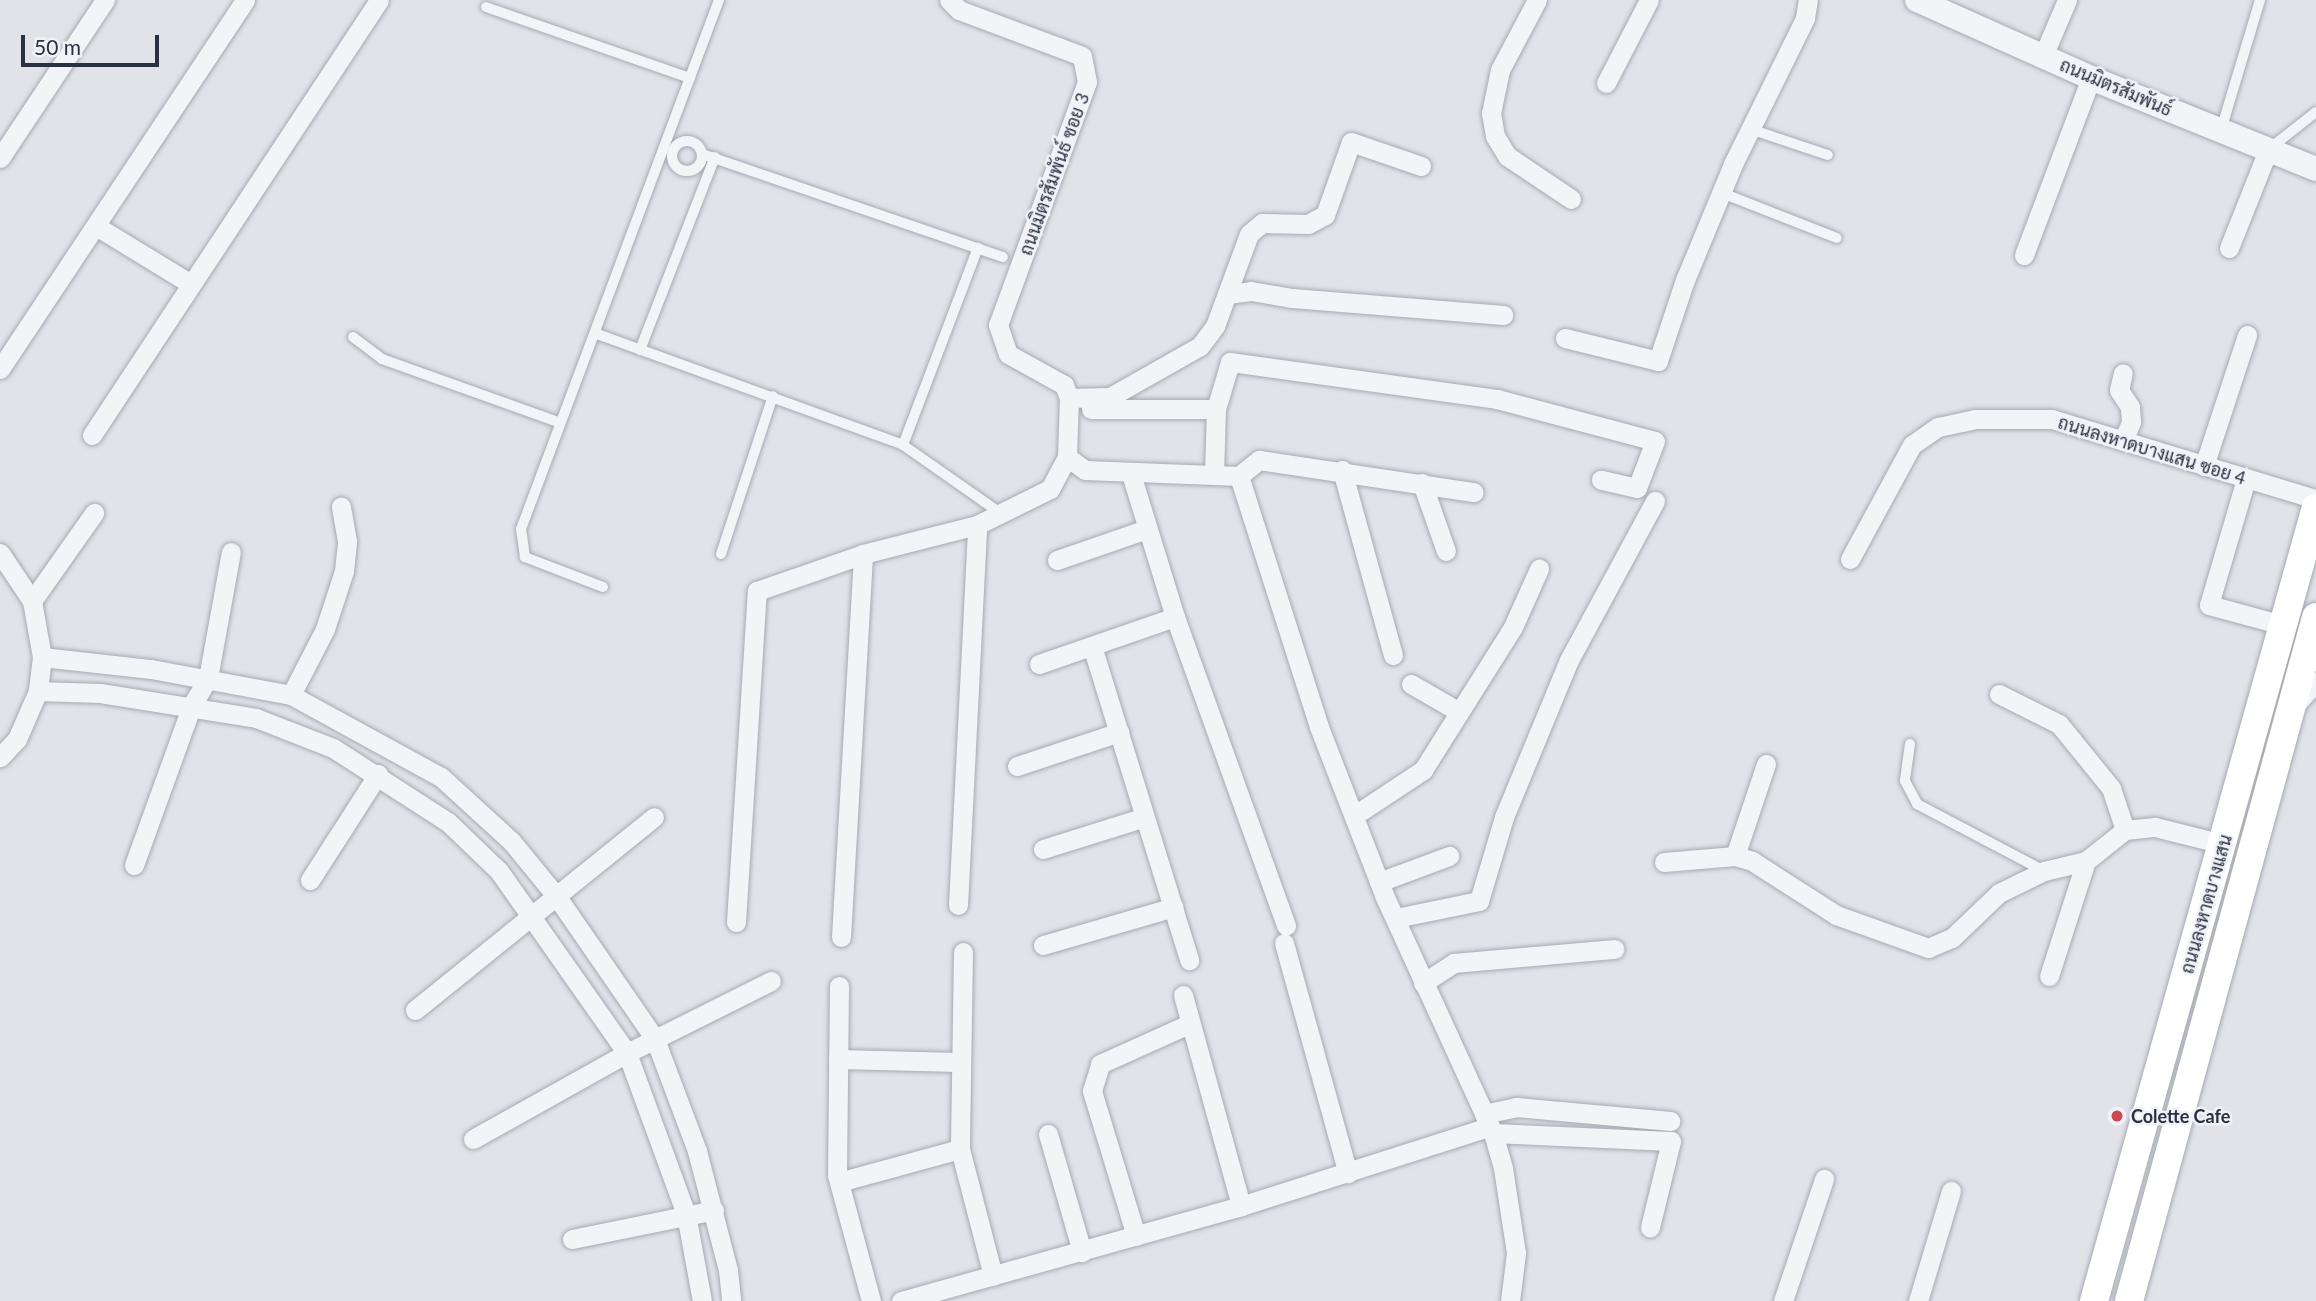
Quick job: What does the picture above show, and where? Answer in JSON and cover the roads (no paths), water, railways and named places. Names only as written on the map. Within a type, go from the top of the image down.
[{"type":"main road","name":"ถนนลงหาดบางแสน","points":[[2094,1301],[2316,507]]},
{"type":"main road","name":"ถนนลงหาดบางแสน","points":[[2129,1301],[2316,617]]},
{"type":"street","points":[[0,158],[105,0]]},
{"type":"street","points":[[0,369],[10,334],[96,226],[245,0]]},
{"type":"street","points":[[92,435],[379,0]]},
{"type":"street","name":"ถนนมิตรสัมพันธ์ ซอย 3","points":[[949,0],[959,10],[1082,56],[1087,82],[998,325],[1008,354],[1064,386],[1069,403]]},
{"type":"street","points":[[1537,0],[1500,70],[1491,113],[1495,136],[1507,156],[1571,199]]},
{"type":"street","points":[[1606,83],[1649,0]]},
{"type":"street","points":[[1565,338],[1658,361],[1722,193],[1805,18],[1808,0]]},
{"type":"street","name":"ถนนมิตรสัมพันธ์","points":[[1917,0],[2091,78],[2316,169]]},
{"type":"street","points":[[2043,56],[2067,0]]},
{"type":"street","points":[[2024,255],[2091,78]]},
{"type":"street","points":[[1069,403],[1110,397],[1189,354],[1209,336],[1255,228],[1273,221],[1308,224],[1325,215],[1351,142],[1422,166]]},
{"type":"street","points":[[2230,248],[2268,150]]},
{"type":"street","points":[[96,226],[191,285]]},
{"type":"street","points":[[1227,294],[1251,291],[1292,299],[1503,315]]},
{"type":"street","points":[[2204,467],[2247,335]]},
{"type":"street","points":[[1214,475],[1216,409],[1230,362],[1497,399],[1655,442],[1637,488],[1601,480]]},
{"type":"street","points":[[2123,373],[2119,390],[2130,407],[2131,422],[2123,441]]},
{"type":"street","points":[[1069,403],[1216,409]]},
{"type":"street","points":[[736,922],[757,591],[863,554],[978,525],[1050,488],[1067,457],[1069,403]]},
{"type":"street","name":"ถนนลงหาดบางแสน ซอย 4","points":[[1850,559],[1912,445],[1938,427],[1975,419],[2052,419],[2316,499]]},
{"type":"street","points":[[1067,457],[1085,470],[1131,474],[1239,476],[1259,460],[1342,470],[1474,492]]},
{"type":"street","points":[[1342,470],[1392,655]]},
{"type":"street","points":[[1131,474],[1175,617],[1285,935],[1348,1173]]},
{"type":"street","points":[[1239,476],[1319,727],[1379,882],[1488,1125],[1503,1168],[1516,1253],[1510,1301]]},
{"type":"street","points":[[2246,479],[2209,605],[2283,625]]},
{"type":"street","points":[[1422,483],[1446,551]]},
{"type":"street","points":[[1396,918],[1479,901],[1504,817],[1569,660],[1654,501]]},
{"type":"street","points":[[291,695],[324,629],[344,571],[347,541],[341,507]]},
{"type":"street","points":[[32,601],[94,513]]},
{"type":"street","points":[[958,905],[978,525]]},
{"type":"street","points":[[1056,559],[1147,529]]},
{"type":"street","points":[[134,865],[192,705],[208,678],[231,552]]},
{"type":"street","points":[[0,553],[32,601],[42,657],[38,691],[17,739],[0,757]]},
{"type":"street","points":[[841,937],[863,554]]},
{"type":"street","points":[[1355,815],[1423,770],[1513,627],[1539,569]]},
{"type":"street","points":[[1039,664],[1175,617]]},
{"type":"street","points":[[1092,646],[1142,818],[1189,960]]},
{"type":"street","points":[[42,657],[208,678],[291,695],[441,777],[512,842],[557,897],[654,1039],[714,1210],[731,1301]]},
{"type":"street","points":[[2290,711],[2316,682]]},
{"type":"street","points":[[1411,684],[1458,711]]},
{"type":"street","points":[[38,691],[100,693],[192,705],[256,718],[333,748],[378,774],[448,822],[499,871],[627,1053],[686,1214],[702,1301]]},
{"type":"street","points":[[2000,694],[2059,724],[2112,788],[2125,830]]},
{"type":"street","points":[[1017,766],[1119,732]]},
{"type":"street","points":[[1735,856],[1766,764]]},
{"type":"street","points":[[310,880],[378,774]]},
{"type":"street","points":[[415,1010],[654,817]]},
{"type":"street","points":[[1043,849],[1142,818]]},
{"type":"street","points":[[1664,862],[1735,856],[1752,861],[1836,915],[1928,948],[1952,938],[1999,893],[2044,871],[2086,861],[2125,830],[2140,825],[2166,828],[2222,844]]},
{"type":"street","points":[[1379,882],[1448,856]]},
{"type":"street","points":[[2049,976],[2086,861]]},
{"type":"street","points":[[1043,946],[1174,908]]},
{"type":"street","points":[[1423,983],[1454,963],[1614,949]]},
{"type":"street","points":[[963,952],[959,1062],[960,1149],[993,1276]]},
{"type":"street","points":[[473,1139],[627,1053],[771,981]]},
{"type":"street","points":[[839,986],[839,1182],[872,1301]]},
{"type":"street","points":[[1183,995],[1241,1206]]},
{"type":"street","points":[[1136,1237],[1092,1091],[1100,1064],[1189,1024]]},
{"type":"street","points":[[838,1059],[959,1062]]},
{"type":"street","points":[[901,1301],[1136,1237],[1348,1173],[1488,1125],[1516,1107],[1670,1121]]},
{"type":"street","points":[[1488,1125],[1671,1141],[1650,1227]]},
{"type":"street","points":[[1048,1134],[1082,1252]]},
{"type":"street","points":[[839,1182],[960,1149]]},
{"type":"street","points":[[1783,1301],[1824,1179]]},
{"type":"street","points":[[1918,1301],[1951,1191]]},
{"type":"street","points":[[572,1239],[714,1210]]},
{"type":"lane","points":[[603,587],[525,557],[521,529],[558,422],[597,334],[659,169],[719,0]]},
{"type":"lane","points":[[2221,131],[2260,0]]},
{"type":"lane","points":[[486,7],[690,78]]},
{"type":"lane","points":[[2268,150],[2316,112]]},
{"type":"lane","points":[[674,125],[683,141]]},
{"type":"lane","points":[[1751,129],[1828,155]]},
{"type":"lane","points":[[683,141],[693,142],[702,154],[1003,257]]},
{"type":"lane","points":[[676,167],[672,152],[683,141]]},
{"type":"lane","points":[[659,169],[676,167],[693,170],[702,154]]},
{"type":"lane","points":[[640,349],[715,158]]},
{"type":"lane","points":[[1722,193],[1837,238]]},
{"type":"lane","points":[[903,445],[978,248]]},
{"type":"lane","points":[[597,334],[903,445],[1003,514]]},
{"type":"lane","points":[[353,337],[382,359],[558,422]]},
{"type":"lane","points":[[721,554],[773,397]]},
{"type":"lane","points":[[1910,744],[1905,781],[1917,804],[2044,871]]},
{"type":"place","name":"Colette Cafe","points":[[2117,1116]]}]
